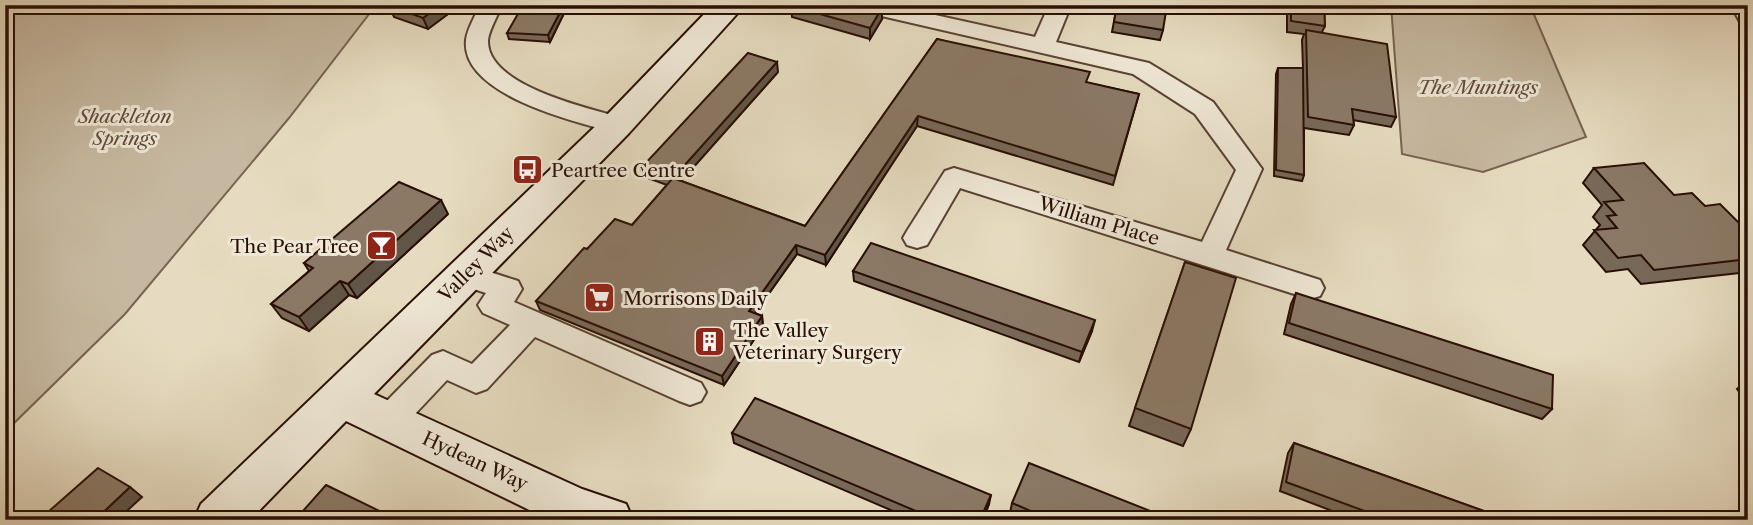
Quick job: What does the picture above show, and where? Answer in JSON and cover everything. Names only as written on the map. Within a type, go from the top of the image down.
[{"type":"street","points":[[491,5],[477,40],[483,61],[496,77],[532,96],[617,125]]},
{"type":"street","name":"Valley Way","points":[[218,520],[617,125],[730,5]]},
{"type":"street","points":[[860,5],[1141,68],[1204,108],[1249,169],[1210,254]]},
{"type":"street","points":[[1043,45],[1060,5]]},
{"type":"street","points":[[1742,5],[1748,17]]},
{"type":"street","name":"William Place","points":[[917,237],[954,177],[1210,254],[1310,288]]},
{"type":"street","points":[[465,275],[508,289],[493,306],[691,391]]},
{"type":"street","points":[[388,421],[443,364],[476,380],[531,322]]},
{"type":"street","name":"Hydean Way","points":[[342,399],[570,506],[609,520]]},
{"type":"green space","name":"Shackleton Springs","points":[[5,5],[376,5],[289,118],[125,314],[5,432]]},
{"type":"green space","name":"The Muntings","points":[[1391,5],[1530,5],[1586,137],[1483,172],[1402,154]]},
{"type":"building","points":[[441,5],[423,18],[389,6]]},
{"type":"building","points":[[523,5],[564,5],[548,35],[507,33]]},
{"type":"building","points":[[792,5],[869,5],[882,8],[870,28]]},
{"type":"building","points":[[1117,5],[1167,5],[1163,30],[1114,22]]},
{"type":"building","points":[[1291,5],[1324,5],[1325,26],[1291,21]]},
{"type":"building","points":[[1306,30],[1387,44],[1396,117],[1352,109],[1354,125],[1308,117]]},
{"type":"building","points":[[937,39],[1090,72],[1086,82],[1139,94],[1115,176],[918,116],[825,255],[796,245],[749,311],[762,316],[722,376],[536,301],[584,248],[587,249],[615,219],[632,225],[673,178],[805,226]]},
{"type":"building","points":[[748,53],[777,62],[673,178],[642,167]]},
{"type":"building","points":[[1278,68],[1303,68],[1304,175],[1276,170]]},
{"type":"building","points":[[1644,163],[1674,195],[1692,193],[1705,206],[1720,204],[1748,232],[1748,259],[1654,270],[1641,255],[1618,258],[1594,230],[1617,228],[1607,216],[1616,215],[1604,202],[1623,200],[1594,168]]},
{"type":"building","points":[[399,182],[441,200],[348,284],[340,281],[299,317],[271,304],[313,268],[304,263]]},
{"type":"building","points":[[871,243],[1095,320],[1082,352],[853,271]]},
{"type":"building","points":[[1185,262],[1236,278],[1191,429],[1135,408]]},
{"type":"building","points":[[1296,293],[1553,375],[1552,409],[1289,323]]},
{"type":"building","points":[[755,398],[991,495],[980,520],[937,520],[732,433]]},
{"type":"building","points":[[1294,443],[1509,520],[1389,520],[1286,482]]},
{"type":"building","points":[[1029,463],[1173,520],[1052,520],[1012,503]]},
{"type":"building","points":[[98,468],[130,487],[95,520],[39,520]]},
{"type":"building","points":[[326,485],[398,520],[295,520]]},
{"type":"place","name":"Peartree Centre","points":[[528,170]]},
{"type":"place","name":"The Pear Tree","points":[[382,246]]},
{"type":"place","name":"Morrisons Daily","points":[[600,298]]},
{"type":"place","name":"The Valley Veterinary Surgery","points":[[710,341]]}]
